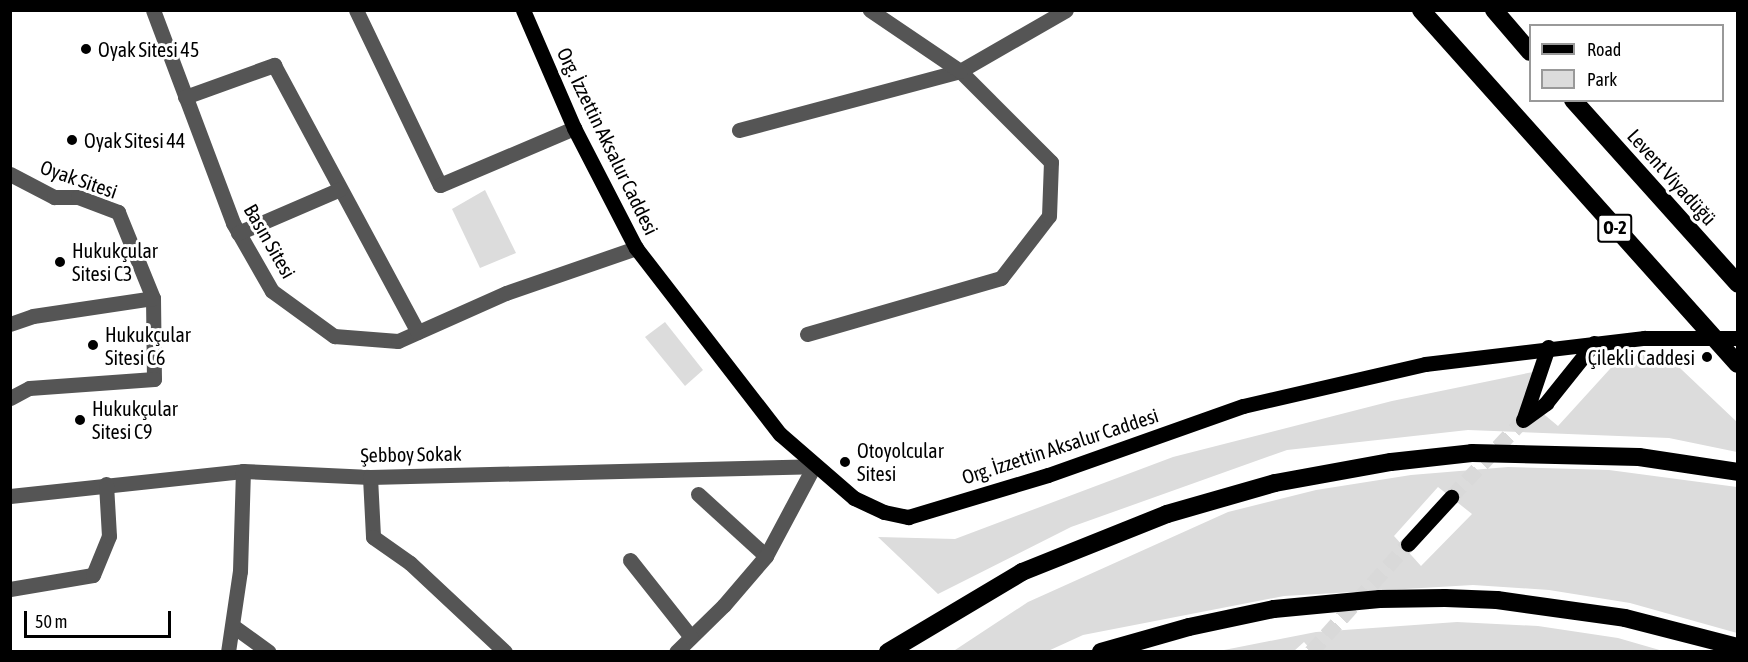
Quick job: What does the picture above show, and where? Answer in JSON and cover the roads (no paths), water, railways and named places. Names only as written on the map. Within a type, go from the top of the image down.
[{"type":"highway","name":"O-2","points":[[1421,10],[1737,364]]},
{"type":"highway","points":[[1494,10],[1527,48]]},
{"type":"highway","name":"Levent Viyadüğü","points":[[1576,102],[1737,284]]},
{"type":"highway","points":[[888,651],[1022,572],[1167,514],[1275,483],[1390,462],[1472,453],[1639,457],[1737,472]]},
{"type":"highway","points":[[1101,651],[1188,627],[1274,609],[1380,599],[1445,598],[1497,600],[1625,618],[1737,647]]},
{"type":"main road","name":"Org. İzzettin Aksalur Caddesi","points":[[523,10],[574,128],[636,248],[780,434],[814,466],[854,498],[884,512],[908,518],[1048,475],[1243,406],[1425,364],[1594,342],[1737,338]]},
{"type":"main road","points":[[1548,347],[1523,420],[1561,386],[1594,342]]},
{"type":"main road","points":[[1408,544],[1451,497]]},
{"type":"street","name":"Basın Sitesi","points":[[153,10],[238,233],[272,291],[334,336],[398,341],[506,293],[636,248]]},
{"type":"street","points":[[356,10],[440,186],[574,128]]},
{"type":"street","points":[[807,334],[1001,278],[1049,216],[1051,162],[960,71],[870,10]]},
{"type":"street","points":[[739,130],[960,71],[1066,10]]},
{"type":"street","points":[[185,98],[274,65],[417,332]]},
{"type":"street","name":"Oyak Sitesi","points":[[10,174],[54,196],[78,197],[118,212],[153,298]]},
{"type":"street","points":[[238,233],[340,189]]},
{"type":"street","points":[[10,324],[33,316],[153,298],[153,379],[29,388],[10,399]]},
{"type":"street","points":[[676,651],[766,556],[814,466]]},
{"type":"street","name":"Şebboy Sokak","points":[[10,496],[243,471],[370,477],[814,466]]},
{"type":"street","points":[[228,651],[240,571],[243,471]]},
{"type":"street","points":[[370,477],[373,537],[410,563],[505,651]]},
{"type":"street","points":[[10,589],[93,575],[109,536],[106,484]]},
{"type":"street","points":[[698,494],[766,556]]},
{"type":"street","points":[[630,560],[691,637]]},
{"type":"street","points":[[233,626],[269,651]]},
{"type":"tunnel","points":[[1451,497],[1523,420]]},
{"type":"tunnel","points":[[1311,652],[1408,544]]},
{"type":"place","name":"Oyak Sitesi 45","points":[[86,49]]},
{"type":"place","name":"Oyak Sitesi 44","points":[[72,140]]},
{"type":"place","name":"Hukukçular Sitesi C3","points":[[60,262]]},
{"type":"place","name":"Hukukçular Sitesi C6","points":[[93,345]]},
{"type":"place","name":"Çilekli Caddesi","points":[[1707,357]]},
{"type":"place","name":"Hukukçular Sitesi C9","points":[[80,420]]},
{"type":"place","name":"Otoyolcular Sitesi","points":[[845,462]]}]
